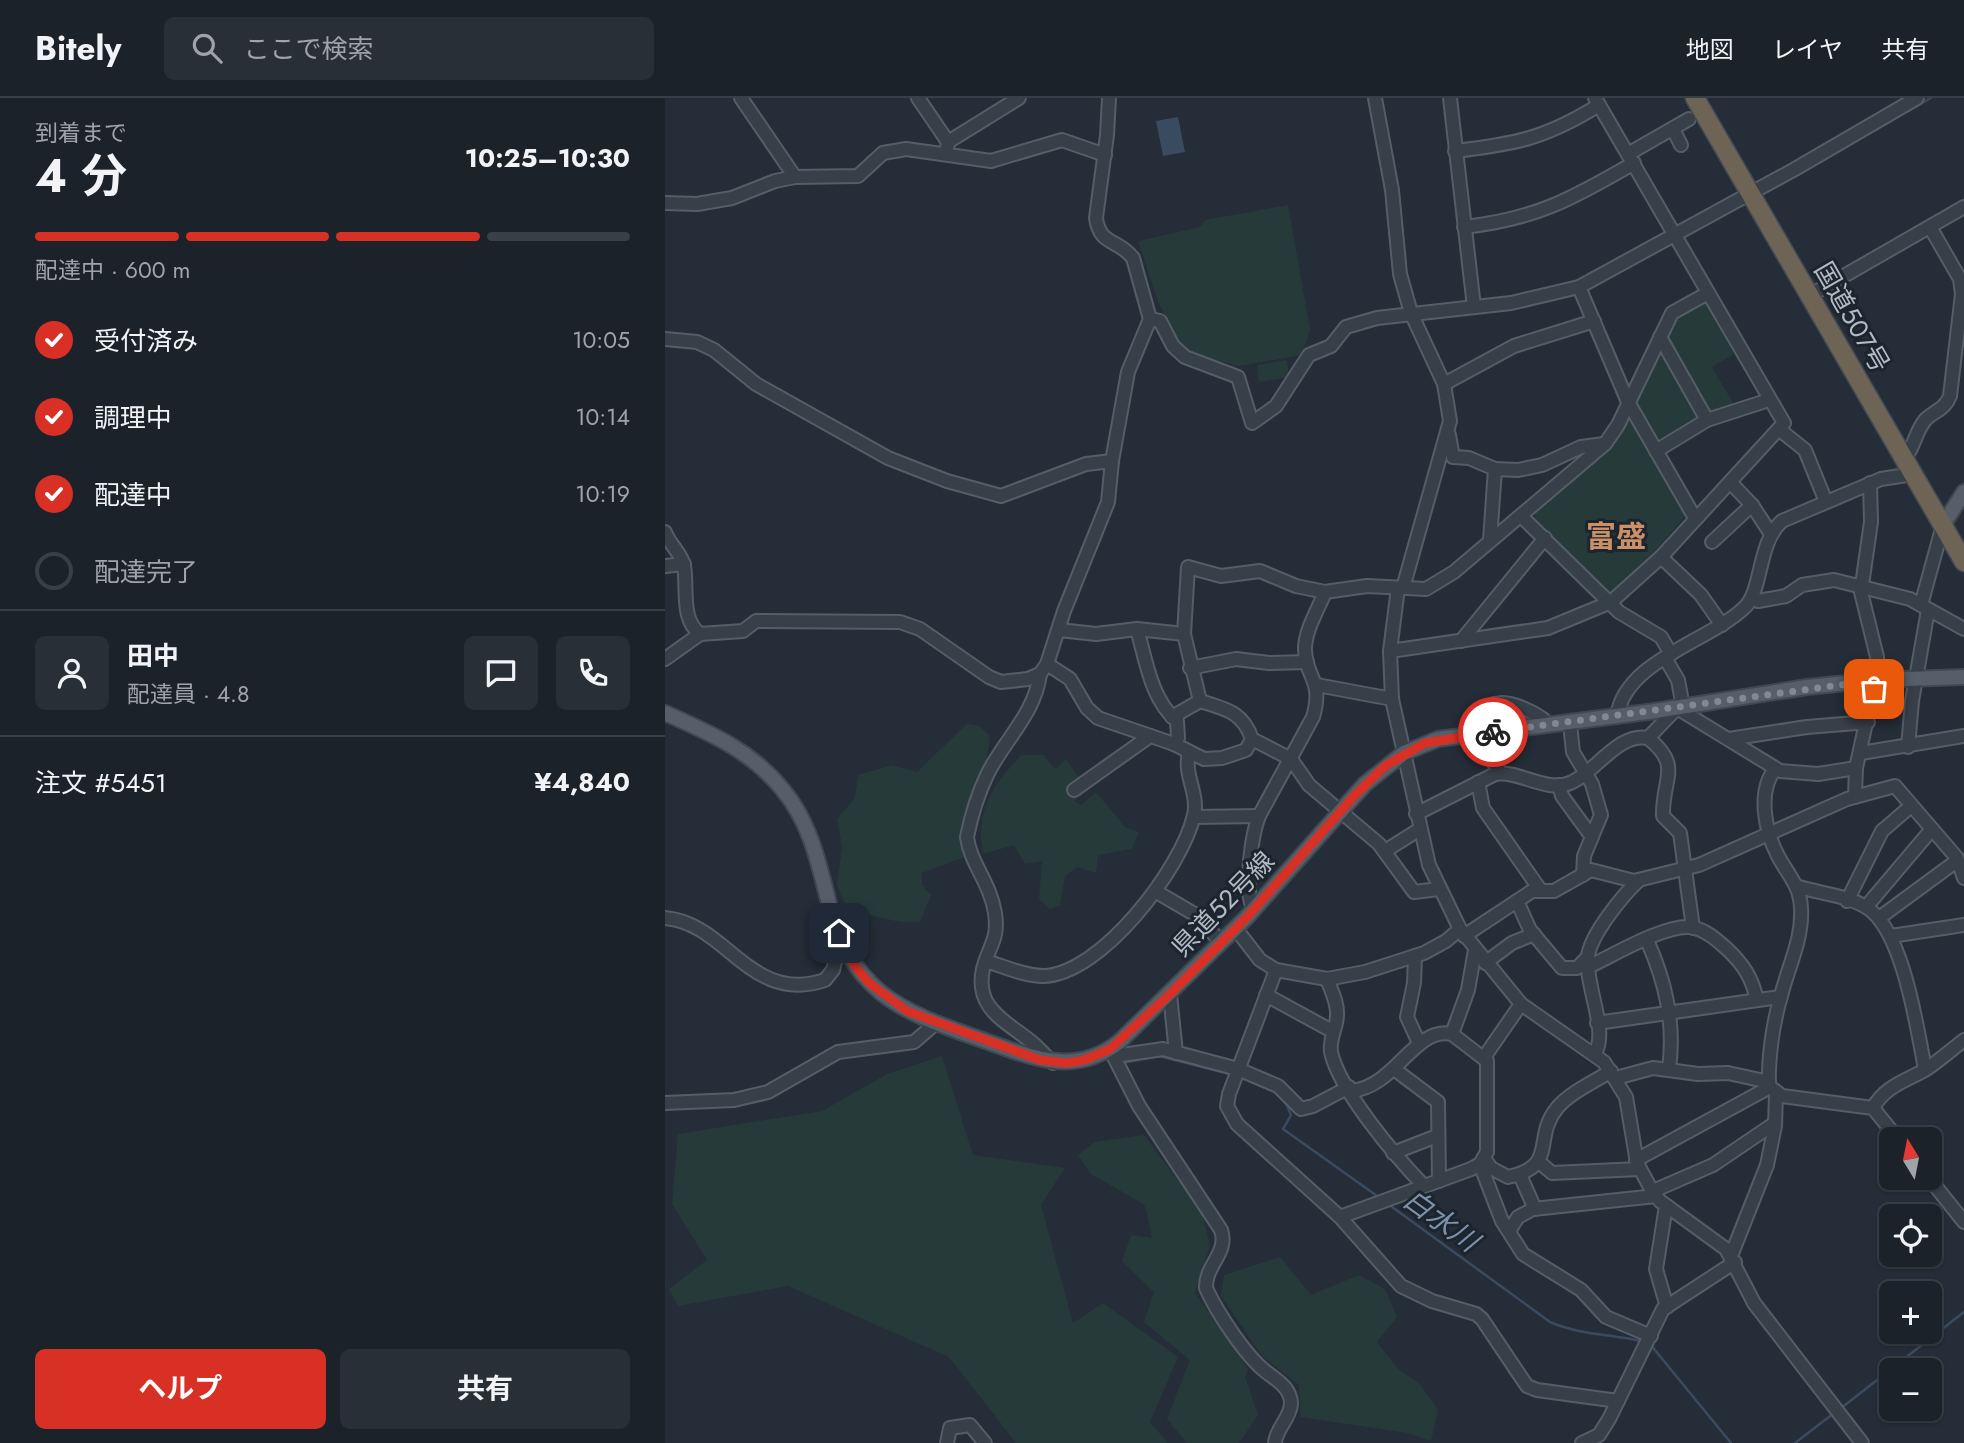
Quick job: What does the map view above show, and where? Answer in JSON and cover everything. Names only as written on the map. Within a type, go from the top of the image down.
[{"type":"highway","name":"国道507号","points":[[1695,98],[1964,562]]},
{"type":"main road","points":[[1943,525],[1964,492]]},
{"type":"main road","name":"県道52号線","points":[[665,713],[736,747],[783,790],[803,820],[815,848],[844,947],[860,973],[884,997],[907,1011],[936,1023],[1053,1063],[1084,1060],[1110,1049],[1236,929],[1377,773],[1404,753],[1438,739],[1617,717],[1807,687],[1877,680],[1964,677]]},
{"type":"street","points":[[741,98],[795,177]]},
{"type":"street","points":[[918,98],[947,148]]},
{"type":"street","points":[[947,148],[1019,98]]},
{"type":"street","points":[[1053,1063],[993,1014],[985,1004],[982,986],[986,961],[997,932],[993,899],[968,848],[967,837],[988,773],[1028,712],[1059,630],[1063,611],[1108,502],[1112,461],[1128,372],[1150,319],[1133,258],[1127,250],[1102,238],[1098,230],[1096,218],[1110,98]]},
{"type":"street","points":[[1375,98],[1392,190],[1400,274],[1411,313],[1444,384],[1453,457],[1469,458],[1495,469],[1531,468],[1581,447],[1605,444]]},
{"type":"street","points":[[1450,98],[1474,307]]},
{"type":"street","points":[[1150,319],[1160,321],[1173,346],[1185,357],[1238,377],[1252,423],[1276,406],[1309,355],[1331,346],[1346,327],[1377,317],[1474,307],[1546,296],[1579,287],[1917,98]]},
{"type":"street","points":[[1390,652],[1548,628],[1611,602],[1661,557],[1784,424],[1597,101],[1572,121],[1528,141],[1455,151]]},
{"type":"street","points":[[1464,227],[1507,222],[1537,213],[1587,191],[1689,119]]},
{"type":"street","points":[[1673,129],[1681,145]]},
{"type":"street","points":[[665,203],[697,204],[733,198],[775,181],[795,177],[858,176],[883,153],[905,149],[947,148],[991,161],[1062,140],[1105,155]]},
{"type":"street","points":[[1809,296],[1964,207]]},
{"type":"street","points":[[1617,717],[1618,704],[1637,679],[1668,656],[1743,610],[1752,598],[1771,534],[1782,521],[1908,466],[1926,419],[1946,406],[1950,396],[1961,307],[1959,279],[1930,227]]},
{"type":"street","points":[[1579,287],[1628,402],[1695,518]]},
{"type":"street","points":[[1200,701],[1184,634],[1188,567],[1221,576],[1260,571],[1296,586],[1325,592],[1367,586],[1426,589],[1454,572],[1605,444],[1618,425],[1672,313],[1708,293]]},
{"type":"street","points":[[1444,384],[1514,346],[1594,321]]},
{"type":"street","points":[[1660,337],[1707,420]]},
{"type":"street","points":[[665,339],[697,342],[714,350],[756,384],[888,458],[947,481],[1001,496],[1086,464],[1112,461]]},
{"type":"street","points":[[1656,451],[1707,420],[1769,400]]},
{"type":"street","points":[[1780,430],[1805,450],[1826,502]]},
{"type":"street","points":[[1449,432],[1401,588],[1390,652],[1392,699],[1416,814],[1439,889],[1462,933],[1521,1004],[1567,1038],[1595,1053],[1613,1075],[1626,1097],[1638,1164],[1655,1194],[1666,1206],[1717,1241],[1733,1259],[1754,1303],[1862,1443]]},
{"type":"street","points":[[1490,540],[1495,469]]},
{"type":"street","points":[[1730,482],[1752,505],[1771,534]]},
{"type":"street","points":[[1855,797],[1856,768],[1877,680],[1877,657],[1861,585],[1871,523],[1870,484]]},
{"type":"street","points":[[1712,542],[1752,505]]},
{"type":"street","points":[[1521,516],[1629,619],[1661,637],[1678,680],[1680,708]]},
{"type":"street","points":[[1908,747],[1925,607],[1943,525]]},
{"type":"street","points":[[665,532],[684,564],[685,599],[693,629],[700,634]]},
{"type":"street","points":[[1461,641],[1545,538]]},
{"type":"street","points":[[1661,557],[1701,595],[1721,625]]},
{"type":"street","points":[[665,566],[684,564]]},
{"type":"street","points":[[1752,598],[1758,601],[1786,596],[1802,585],[1829,580],[1896,594],[1964,629]]},
{"type":"street","points":[[1254,909],[1251,904],[1250,872],[1259,816],[1313,717],[1317,701],[1317,685],[1307,662],[1307,637],[1325,592]]},
{"type":"street","points":[[665,659],[700,634],[743,631],[756,621],[900,622],[920,629],[989,677],[1001,682],[1028,679],[1044,669]]},
{"type":"street","points":[[1059,630],[1096,634],[1137,629],[1184,634]]},
{"type":"street","points":[[1137,629],[1159,698],[1177,720],[1178,730],[1174,744]]},
{"type":"street","points":[[1190,668],[1236,659],[1289,664],[1307,662]]},
{"type":"street","points":[[1044,669],[1070,679],[1092,715],[1174,744],[1210,760],[1246,750],[1252,739]]},
{"type":"street","points":[[1317,685],[1392,699]]},
{"type":"street","points":[[1172,717],[1200,701],[1237,714],[1244,720],[1252,739],[1291,759],[1309,785],[1385,851],[1414,892],[1439,889]]},
{"type":"street","points":[[1501,773],[1475,733],[1480,713],[1498,703],[1515,705],[1535,713],[1543,719],[1543,725]]},
{"type":"street","points":[[1648,738],[1680,708]]},
{"type":"street","points":[[1680,708],[1775,769],[1805,775],[1856,768]]},
{"type":"street","points":[[1729,739],[1807,727],[1868,722]]},
{"type":"street","points":[[1570,723],[1573,752],[1592,784],[1601,815],[1584,856],[1583,874]]},
{"type":"street","points":[[1074,790],[1150,736]]},
{"type":"street","points":[[1861,753],[1964,736]]},
{"type":"street","points":[[1416,814],[1501,773],[1559,785],[1572,782],[1632,738],[1648,738],[1665,752],[1668,772],[1664,816],[1680,833],[1693,928]]},
{"type":"street","points":[[986,961],[1035,975],[1063,972],[1120,936],[1155,891],[1193,817],[1196,803],[1187,771],[1189,752]]},
{"type":"street","points":[[1582,1443],[1602,1439],[1663,1309],[1733,1259],[1767,1165],[1775,1123],[1772,1088],[1780,997],[1801,929],[1799,887],[1777,854],[1764,798],[1775,769]]},
{"type":"street","points":[[1478,782],[1483,807],[1541,891]]},
{"type":"street","points":[[1559,785],[1566,802],[1592,837]]},
{"type":"street","points":[[1236,929],[1260,960],[1276,970],[1327,979],[1366,972],[1415,956],[1462,933],[1532,891],[1554,891],[1591,870],[1627,880],[1639,880],[1686,868],[1718,859],[1855,797],[1895,786],[1947,846],[1961,858],[1964,878]]},
{"type":"street","points":[[1847,901],[1882,831],[1911,806]]},
{"type":"street","points":[[1193,817],[1259,816]]},
{"type":"street","points":[[1385,851],[1420,828]]},
{"type":"street","points":[[1866,907],[1932,829]]},
{"type":"street","points":[[1879,918],[1961,858]]},
{"type":"street","points":[[1595,1053],[1599,1047],[1588,962],[1605,923],[1639,880]]},
{"type":"street","points":[[1799,887],[1866,907],[1879,918],[1891,936],[1907,987],[1925,1069]]},
{"type":"street","points":[[1155,891],[1186,907],[1221,942]]},
{"type":"street","points":[[1517,901],[1534,934],[1562,968],[1577,968],[1675,928],[1693,928],[1708,934],[1741,963],[1751,977],[1757,1000]]},
{"type":"street","points":[[665,918],[692,924],[757,974],[790,984],[825,980],[833,970],[838,950],[844,947]]},
{"type":"street","points":[[1891,936],[1964,925]]},
{"type":"street","points":[[1485,963],[1512,943],[1534,934]]},
{"type":"street","points":[[1647,940],[1660,971],[1670,1013],[1669,1069]]},
{"type":"street","points":[[1452,1034],[1468,990],[1475,950]]},
{"type":"street","points":[[1415,956],[1414,983],[1407,1017],[1419,1043]]},
{"type":"street","points":[[1276,970],[1238,1069],[1227,1106],[1237,1124],[1340,1217],[1401,1286],[1482,1319],[1527,1386],[1537,1390],[1618,1401]]},
{"type":"street","points":[[1327,979],[1338,1018],[1332,1031],[1331,1050],[1350,1089],[1393,1153],[1425,1186]]},
{"type":"street","points":[[1170,994],[1176,1053]]},
{"type":"street","points":[[1266,995],[1332,1031]]},
{"type":"street","points":[[1597,1023],[1780,997]]},
{"type":"street","points":[[1521,1004],[1485,1056],[1487,1143],[1482,1161],[1509,1231],[1523,1254],[1581,1290],[1606,1317],[1651,1335]]},
{"type":"street","points":[[665,1103],[734,1100],[768,1092],[838,1052],[914,1042],[936,1023]]},
{"type":"street","points":[[1110,1049],[1117,1055],[1156,1049],[1238,1069],[1278,1086],[1301,1109],[1350,1089],[1372,1087],[1419,1043],[1431,1036],[1452,1034],[1485,1056]]},
{"type":"street","points":[[1873,1108],[1878,1098],[1888,1090],[1925,1069],[1964,1040]]},
{"type":"street","points":[[1110,1049],[1139,1106],[1221,1230],[1224,1239],[1222,1249],[1208,1273],[1206,1288],[1257,1363],[1288,1391],[1291,1402],[1288,1416],[1279,1429],[1275,1443]]},
{"type":"street","points":[[1394,1069],[1436,1099],[1439,1181]]},
{"type":"street","points":[[1482,1161],[1499,1174],[1508,1177],[1520,1175],[1539,1162],[1555,1110],[1613,1075],[1639,1069],[1669,1069],[1698,1074],[1728,1073],[1772,1088],[1873,1108],[1888,1127]]},
{"type":"street","points":[[1539,1162],[1552,1173],[1638,1164],[1772,1088]]},
{"type":"street","points":[[1509,1231],[1518,1217],[1535,1209],[1655,1194],[1713,1164],[1775,1123]]},
{"type":"street","points":[[1393,1153],[1437,1136]]},
{"type":"street","points":[[1340,1217],[1439,1181],[1482,1161]]},
{"type":"street","points":[[1520,1175],[1535,1209]]},
{"type":"street","points":[[1939,1190],[1964,1222]]},
{"type":"street","points":[[1666,1206],[1656,1269],[1667,1307]]},
{"type":"street","points":[[947,1443],[950,1427],[960,1425],[970,1425],[985,1443]]},
{"type":"shaded area","points":[[1288,205],[1310,329],[1304,349],[1297,356],[1239,366],[1191,354],[1182,346],[1158,302],[1138,241],[1200,227],[1205,220]]},
{"type":"shaded area","points":[[1701,301],[1706,303],[1734,354],[1712,367],[1735,406],[1708,412],[1668,342],[1673,321]]},
{"type":"shaded area","points":[[1665,351],[1701,420],[1656,444],[1633,401],[1657,352]]},
{"type":"shaded area","points":[[1287,360],[1289,377],[1259,382],[1257,365]]},
{"type":"shaded area","points":[[1629,412],[1688,513],[1646,561],[1612,591],[1606,591],[1533,519],[1538,509],[1577,477],[1613,441]]},
{"type":"shaded area","points":[[967,724],[980,726],[990,737],[985,771],[961,839],[965,857],[922,873],[922,885],[931,895],[920,922],[902,922],[848,911],[837,885],[842,847],[837,819],[855,798],[858,775],[892,765],[917,772]]},
{"type":"shaded area","points":[[1021,755],[1044,755],[1055,769],[1066,759],[1088,791],[1074,801],[1081,805],[1096,792],[1125,827],[1139,832],[1132,849],[1098,855],[1096,873],[1077,867],[1065,876],[1060,905],[1050,909],[1039,899],[1042,861],[1025,864],[1014,845],[983,854],[981,825],[988,800]]},
{"type":"shaded area","points":[[942,1056],[973,1155],[1065,1168],[1041,1205],[1073,1323],[1103,1303],[1178,1357],[1150,1422],[1168,1443],[1016,1443],[949,1357],[788,1286],[678,1306],[669,1289],[707,1260],[672,1204],[678,1134],[822,1111],[887,1074]]},
{"type":"shaded area","points":[[1144,1135],[1202,1213],[1210,1246],[1195,1293],[1248,1369],[1245,1377],[1258,1415],[1239,1443],[1187,1443],[1167,1419],[1190,1360],[1144,1322],[1154,1292],[1122,1261],[1131,1235],[1152,1238],[1145,1205],[1091,1174],[1078,1155],[1095,1142]]},
{"type":"shaded area","points":[[1280,1257],[1311,1295],[1359,1275],[1385,1289],[1397,1317],[1377,1342],[1398,1369],[1420,1384],[1438,1410],[1431,1441],[1408,1433],[1300,1417],[1299,1385],[1262,1356],[1221,1296],[1224,1275]]},
{"type":"water","points":[[1178,117],[1185,152],[1163,156],[1156,121]]},
{"type":"waterway","points":[[1832,154],[1931,98]]},
{"type":"waterway","points":[[1763,194],[1781,184]]},
{"type":"waterway","name":"白水川","points":[[1127,1062],[1159,1056],[1233,1075]]},
{"type":"waterway","name":"白水川","points":[[1239,1077],[1275,1092]]},
{"type":"waterway","name":"白水川","points":[[1285,1101],[1291,1115],[1283,1129],[1380,1198]]},
{"type":"waterway","name":"白水川","points":[[1388,1204],[1550,1322],[1584,1332],[1641,1341]]},
{"type":"waterway","name":"白水川","points":[[1840,1409],[1964,1312]]},
{"type":"waterway","name":"白水川","points":[[1650,1344],[1731,1443]]},
{"type":"waterway","name":"白水川","points":[[1795,1443],[1834,1413]]},
{"type":"way so far","points":[[1493,732],[1683,708],[1807,687],[1877,680],[1874,689]]},
{"type":"district","name":"富盛","points":[[1616,537]]},
{"type":"route","points":[[839,933],[848,957],[860,973],[897,1006],[936,1023],[1040,1060],[1067,1063],[1084,1060],[1110,1049],[1170,994],[1247,917],[1321,837],[1354,796],[1385,766],[1425,743],[1455,736],[1493,732]]}]
